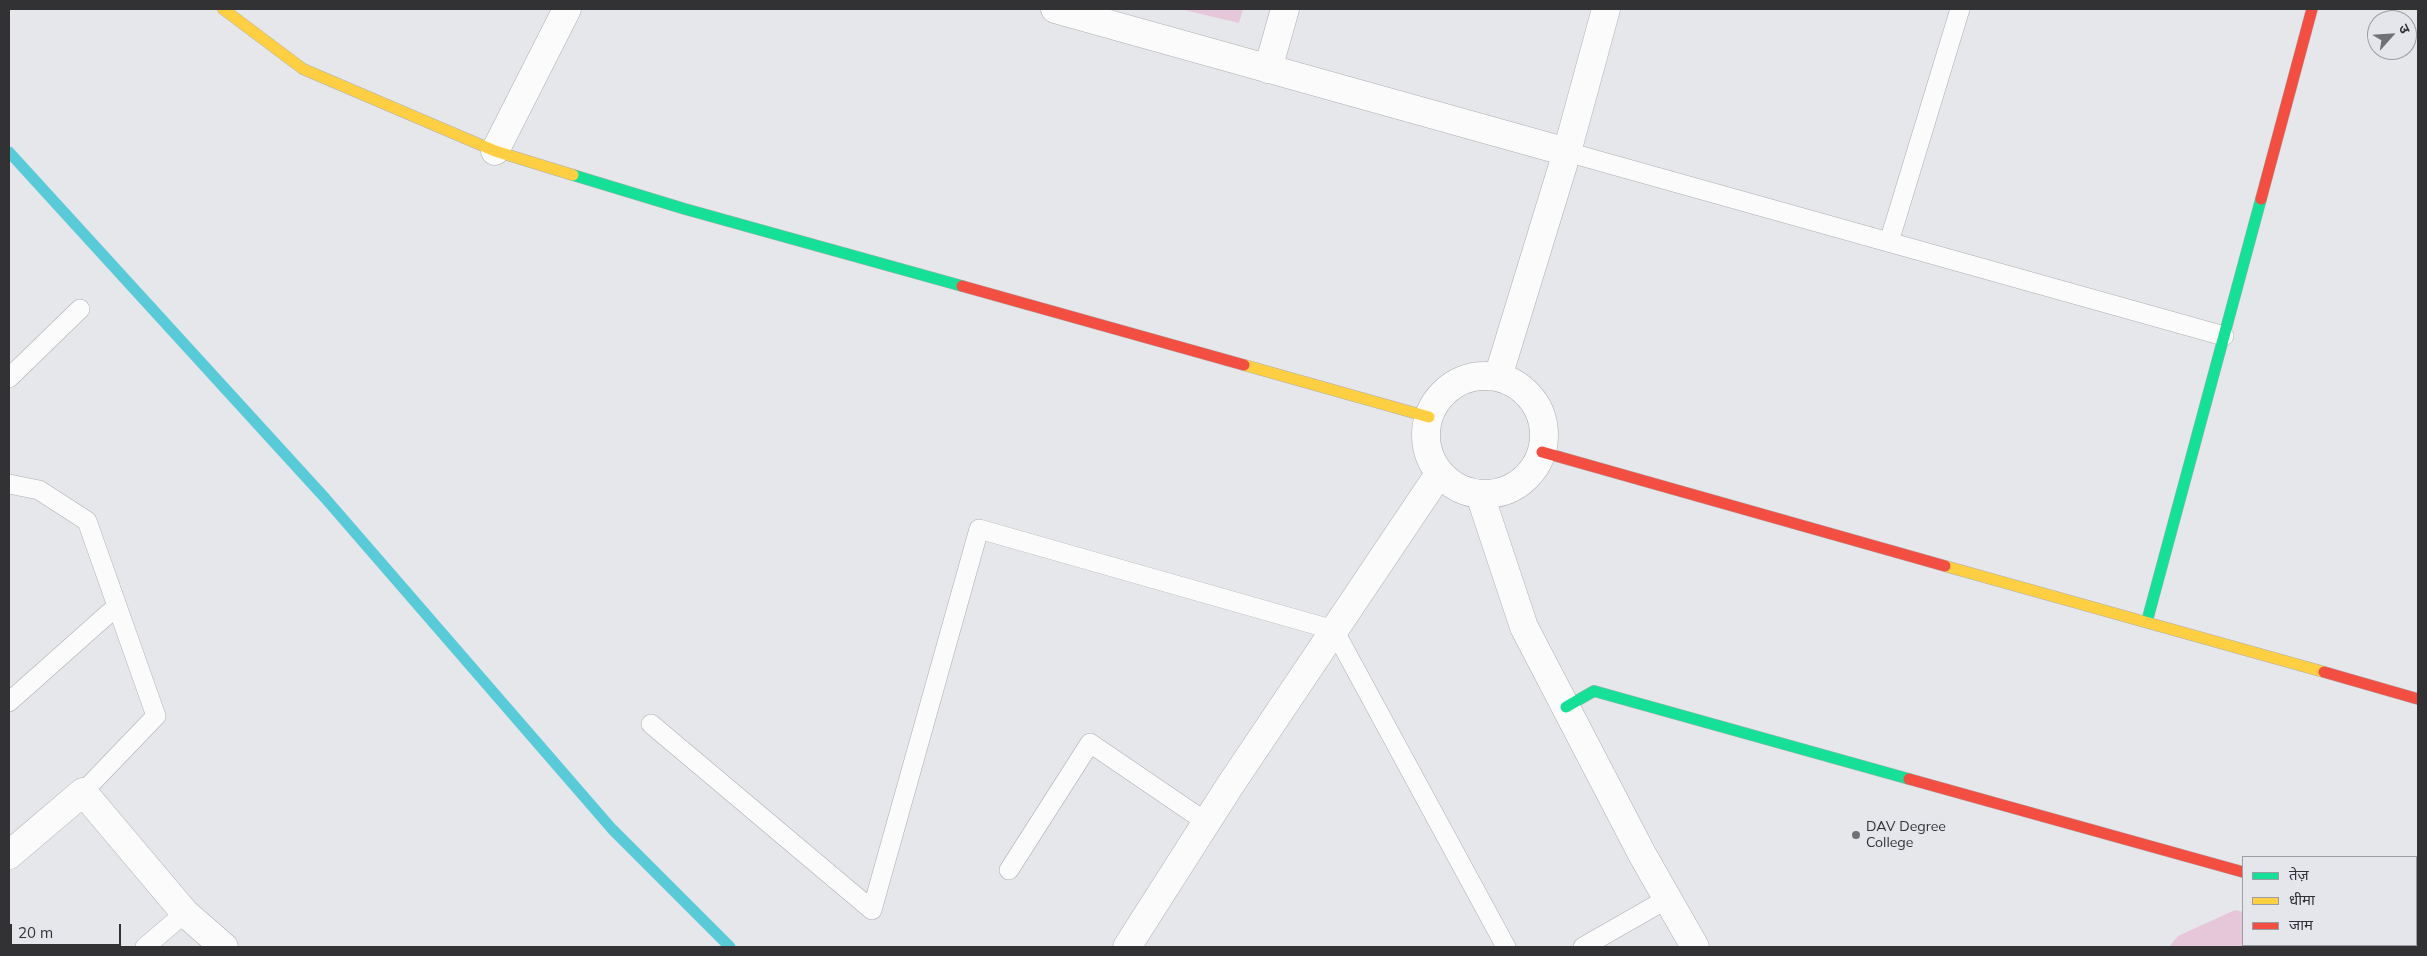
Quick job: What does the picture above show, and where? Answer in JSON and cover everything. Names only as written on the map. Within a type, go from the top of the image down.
[{"type":"street","points":[[223,9],[303,69],[495,151],[694,211],[1429,418]]},
{"type":"street","points":[[495,151],[567,9]]},
{"type":"street","points":[[1055,9],[1567,152]]},
{"type":"street","points":[[1268,69],[1285,9]]},
{"type":"street","points":[[1498,377],[1567,152],[1606,9]]},
{"type":"street","points":[[2147,621],[2311,9]]},
{"type":"street","points":[[1489,375],[1508,380],[1529,395],[1542,416],[1545,439],[1542,452],[1524,480],[1506,492],[1480,495],[1458,488],[1439,474],[1428,456],[1425,430],[1429,418],[1432,406],[1446,390],[1469,377],[1489,375]]},
{"type":"street","points":[[1542,452],[2147,621],[2418,699]]},
{"type":"street","points":[[1127,947],[1206,822],[1439,474]]},
{"type":"street","points":[[1480,495],[1524,627],[1695,947]]},
{"type":"street","points":[[1566,707],[1594,690],[2242,872]]},
{"type":"street","points":[[9,855],[83,792],[185,913],[224,947]]},
{"type":"lane","points":[[1889,242],[1960,9]]},
{"type":"lane","points":[[1567,152],[2224,336]]},
{"type":"lane","points":[[9,378],[80,309]]},
{"type":"lane","points":[[9,484],[39,490],[87,521],[156,716],[83,792]]},
{"type":"lane","points":[[651,724],[872,910],[979,529],[1334,630],[1506,947]]},
{"type":"lane","points":[[9,702],[117,606]]},
{"type":"lane","points":[[1009,870],[1090,743],[1206,822]]},
{"type":"lane","points":[[1583,947],[1668,899]]},
{"type":"lane","points":[[145,947],[185,913]]},
{"type":"shaded area","points":[[1180,9],[1243,9],[1239,23]]},
{"type":"shaded area","points":[[2235,910],[2242,912],[2242,946],[2373,947],[2169,947],[2178,936]]},
{"type":"waterway","points":[[9,152],[325,498],[612,829],[730,947]]},
{"type":"traffic: fast","points":[[573,175],[685,209],[962,286]]},
{"type":"traffic: fast","points":[[2147,621],[2261,199]]},
{"type":"traffic: fast","points":[[1566,707],[1594,691],[1909,779]]},
{"type":"traffic: slow","points":[[223,9],[303,69],[495,151],[573,175]]},
{"type":"traffic: slow","points":[[1244,365],[1429,417]]},
{"type":"traffic: slow","points":[[1945,566],[2324,672]]},
{"type":"traffic: jam","points":[[2261,199],[2312,9]]},
{"type":"traffic: jam","points":[[962,286],[1244,365]]},
{"type":"traffic: jam","points":[[1542,452],[1945,566]]},
{"type":"traffic: jam","points":[[2324,672],[2418,699]]},
{"type":"traffic: jam","points":[[1909,779],[2242,872]]},
{"type":"place","name":"DAV Degree College","points":[[1856,835]]}]
